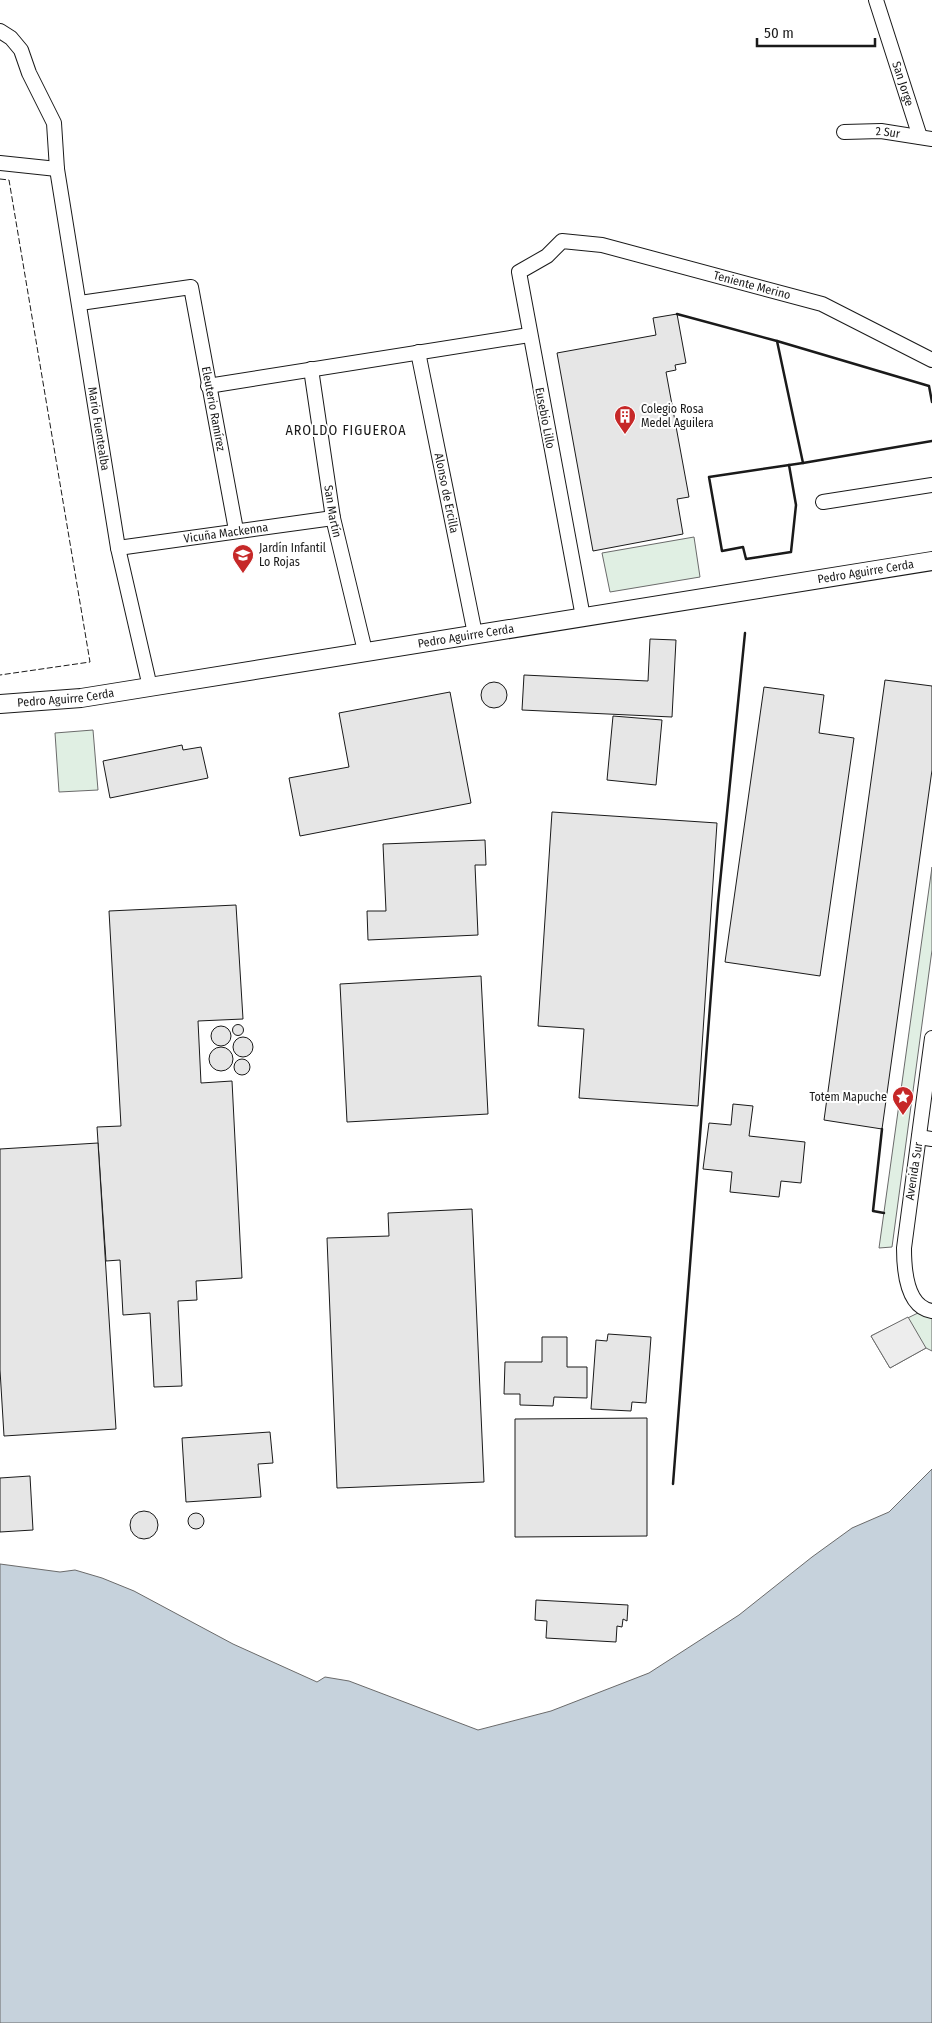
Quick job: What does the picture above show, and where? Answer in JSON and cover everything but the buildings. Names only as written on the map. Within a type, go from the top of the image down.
[{"type":"street","name":"San Jorge","points":[[876,0],[926,138]]},
{"type":"street","name":"Mario Fuentealba","points":[[0,31],[11,38],[21,50],[29,73],[54,123],[57,169],[118,548],[150,687]]},
{"type":"street","name":"2 Sur","points":[[844,132],[881,131],[926,138]]},
{"type":"street","points":[[0,163],[57,169]]},
{"type":"street","name":"Eusebio Lillo","points":[[562,241],[547,256],[519,272],[529,335],[583,616]]},
{"type":"street","name":"Teniente Merino","points":[[562,241],[602,245],[822,304],[932,360]]},
{"type":"street","name":"Eleuterio Ramírez","points":[[80,303],[191,287],[236,530]]},
{"type":"street","points":[[208,386],[529,335]]},
{"type":"street","name":"Alonso de Ercilla","points":[[418,352],[475,634]]},
{"type":"street","name":"San Martín","points":[[311,369],[333,518],[365,651]]},
{"type":"street","points":[[823,502],[932,486]]},
{"type":"street","name":"Vicuña Mackenna","points":[[118,548],[236,530],[333,518]]},
{"type":"street","name":"Pedro Aguirre Cerda","points":[[0,704],[81,698],[932,561]]},
{"type":"street","name":"Avenida Sur","points":[[932,1038],[925,1138],[904,1248],[906,1275],[915,1302],[924,1310],[932,1311]]},
{"type":"green space","points":[[694,537],[700,577],[610,592],[602,553]]},
{"type":"green space","points":[[93,730],[98,790],[59,792],[55,733]]},
{"type":"green space","points":[[932,867],[932,950],[892,1247],[879,1248]]},
{"type":"green space","points":[[924,1310],[932,1311],[932,1351],[926,1348],[890,1368],[871,1336]]},
{"type":"shaded area","points":[[908,1317],[926,1348],[890,1368],[871,1336]]},
{"type":"shaded area","points":[[932,1469],[932,2023],[0,2023],[0,1564],[60,1572],[75,1570],[102,1578],[134,1591],[233,1644],[317,1682],[325,1677],[349,1681],[478,1730],[551,1711],[649,1673],[739,1615],[852,1528],[889,1512]]},
{"type":"fence","points":[[0,179],[9,180],[90,662],[0,675]]},
{"type":"wall","points":[[677,314],[777,341],[803,463],[709,477],[722,551],[743,547],[746,559],[791,552],[796,505],[789,465]]},
{"type":"wall","points":[[777,341],[929,386],[932,402]]},
{"type":"wall","points":[[803,463],[932,441]]},
{"type":"wall","points":[[673,1484],[718,903],[745,633]]},
{"type":"wall","points":[[882,1129],[873,1211],[884,1213]]},
{"type":"place","name":"Colegio Rosa Medel Aguilera","points":[[625,435]]},
{"type":"place","name":"Jardín Infantil Lo Rojas","points":[[243,574]]},
{"type":"place","name":"Totem Mapuche","points":[[903,1116]]},
{"type":"district","name":"AROLDO FIGUEROA","points":[[346,430]]}]
